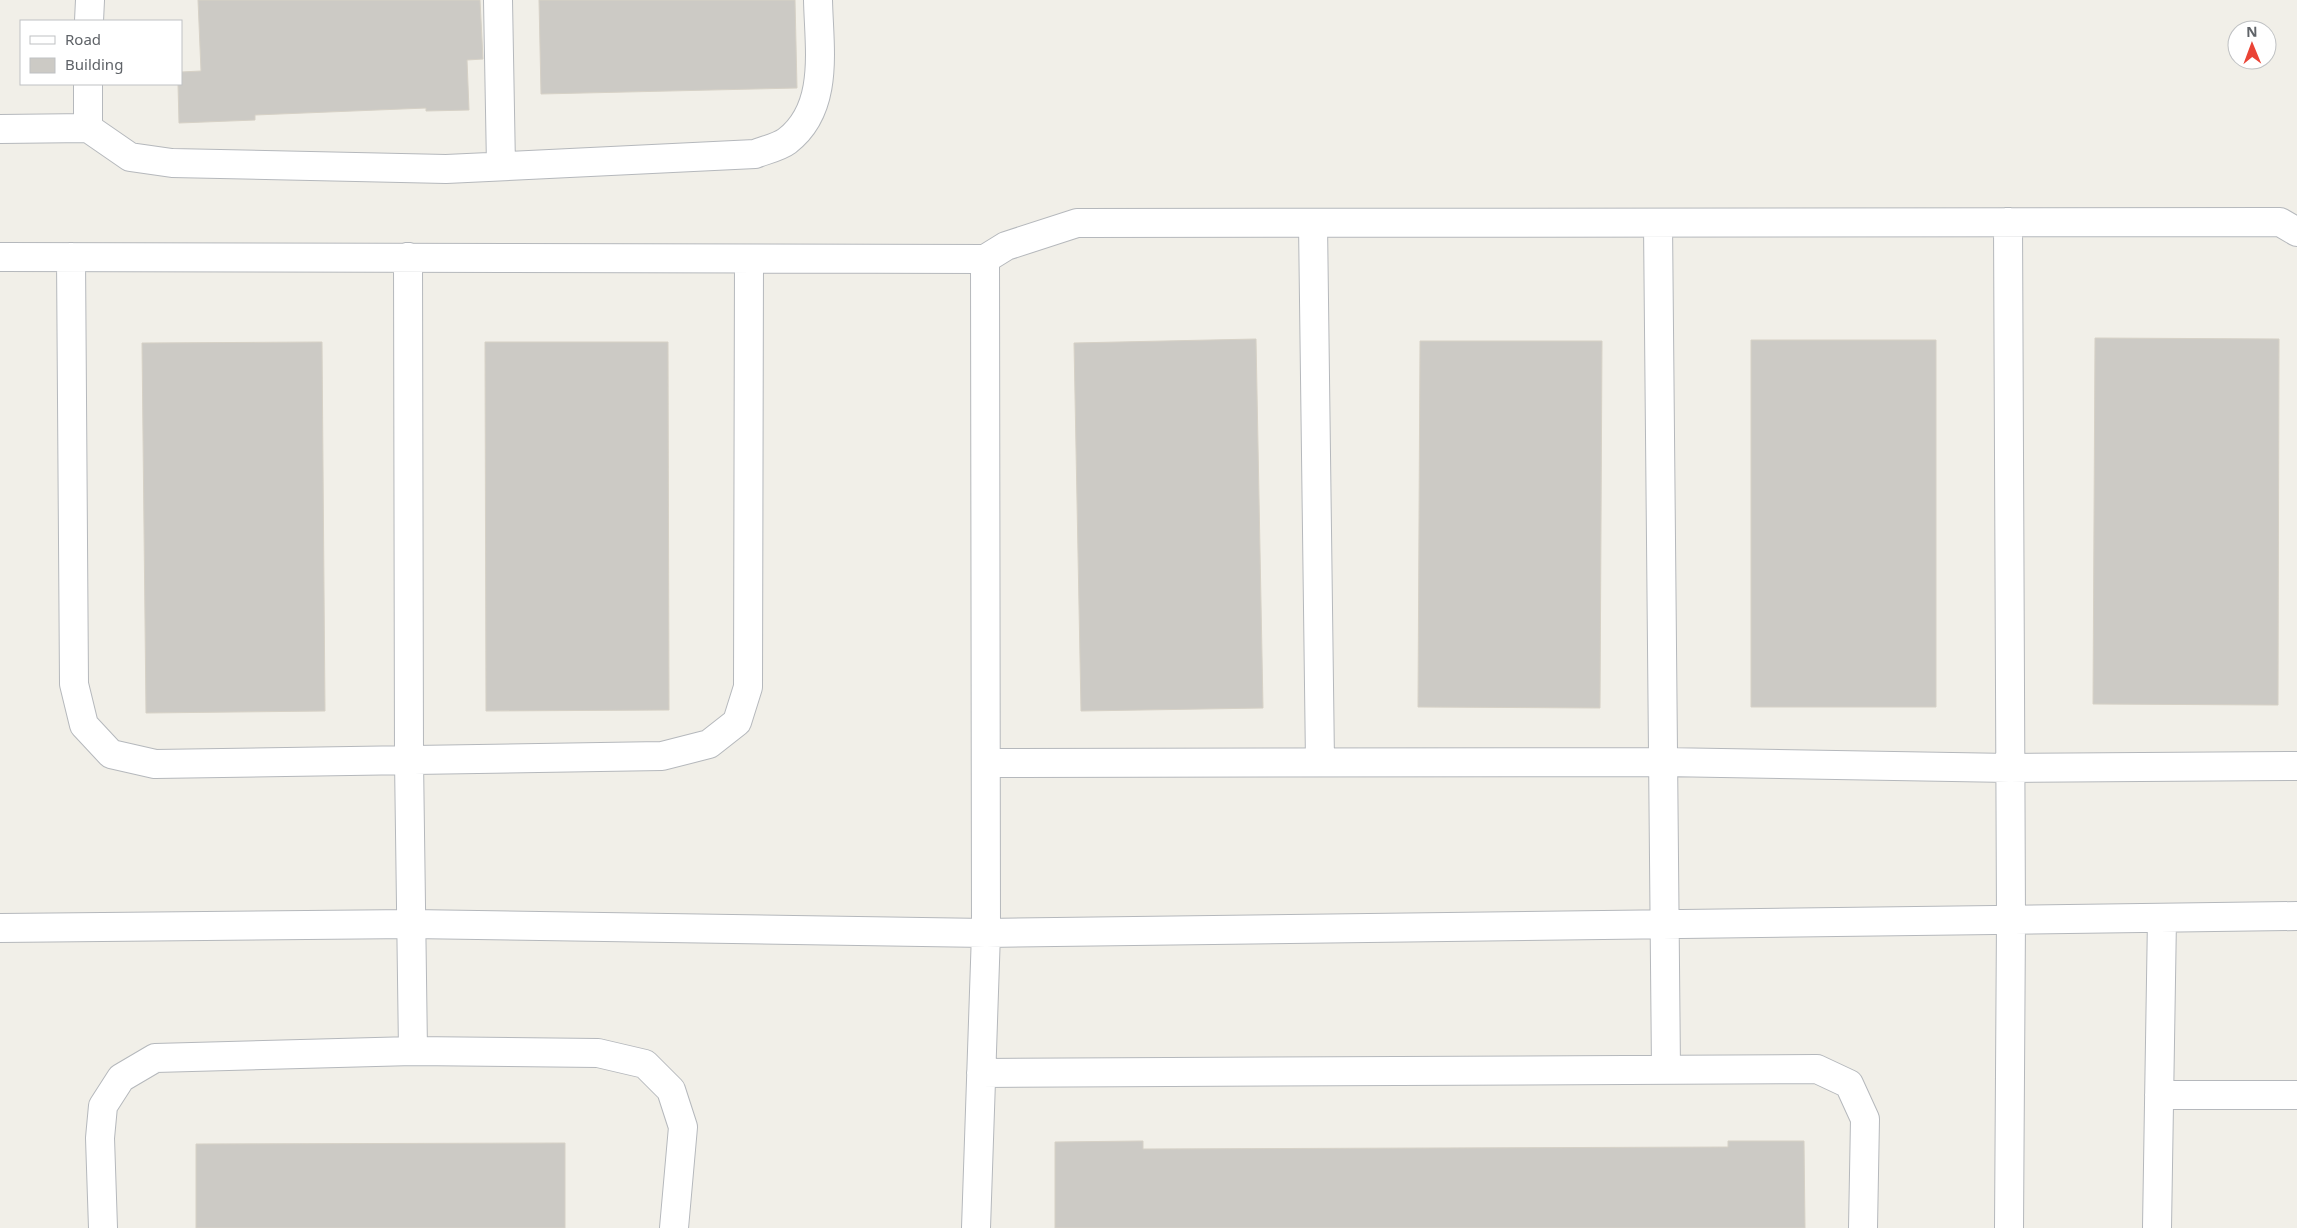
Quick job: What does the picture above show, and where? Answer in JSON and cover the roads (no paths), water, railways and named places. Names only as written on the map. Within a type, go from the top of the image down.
[{"type":"lane","points":[[89,20],[90,0]]},
{"type":"lane","points":[[498,0],[501,166]]},
{"type":"lane","points":[[0,129],[88,128],[130,157],[172,163],[446,169],[755,154],[786,142],[804,123],[817,99],[820,70],[818,0]]},
{"type":"lane","points":[[88,85],[88,128]]},
{"type":"lane","points":[[2008,222],[2011,920],[2009,1228]]},
{"type":"lane","points":[[0,256],[985,259],[1006,246],[1077,223],[2280,222],[2297,232]]},
{"type":"lane","points":[[1313,223],[1320,762]]},
{"type":"lane","points":[[1658,223],[1666,1070]]},
{"type":"lane","points":[[71,256],[74,684],[84,725],[111,754],[155,764],[662,756],[709,744],[736,722],[748,687],[749,259]]},
{"type":"lane","points":[[408,257],[409,760],[413,1050]]},
{"type":"lane","points":[[976,1228],[986,933],[985,259]]},
{"type":"lane","points":[[986,763],[1663,762],[2010,768],[2297,766]]},
{"type":"lane","points":[[0,928],[412,924],[986,933],[2297,916]]},
{"type":"lane","points":[[2157,1228],[2162,918]]},
{"type":"lane","points":[[103,1228],[100,1138],[103,1106],[121,1078],[155,1058],[413,1050],[598,1053],[645,1064],[671,1090],[683,1127],[674,1228]]},
{"type":"lane","points":[[981,1073],[1817,1069],[1849,1084],[1865,1119],[1863,1228]]},
{"type":"lane","points":[[2159,1095],[2297,1095]]}]
